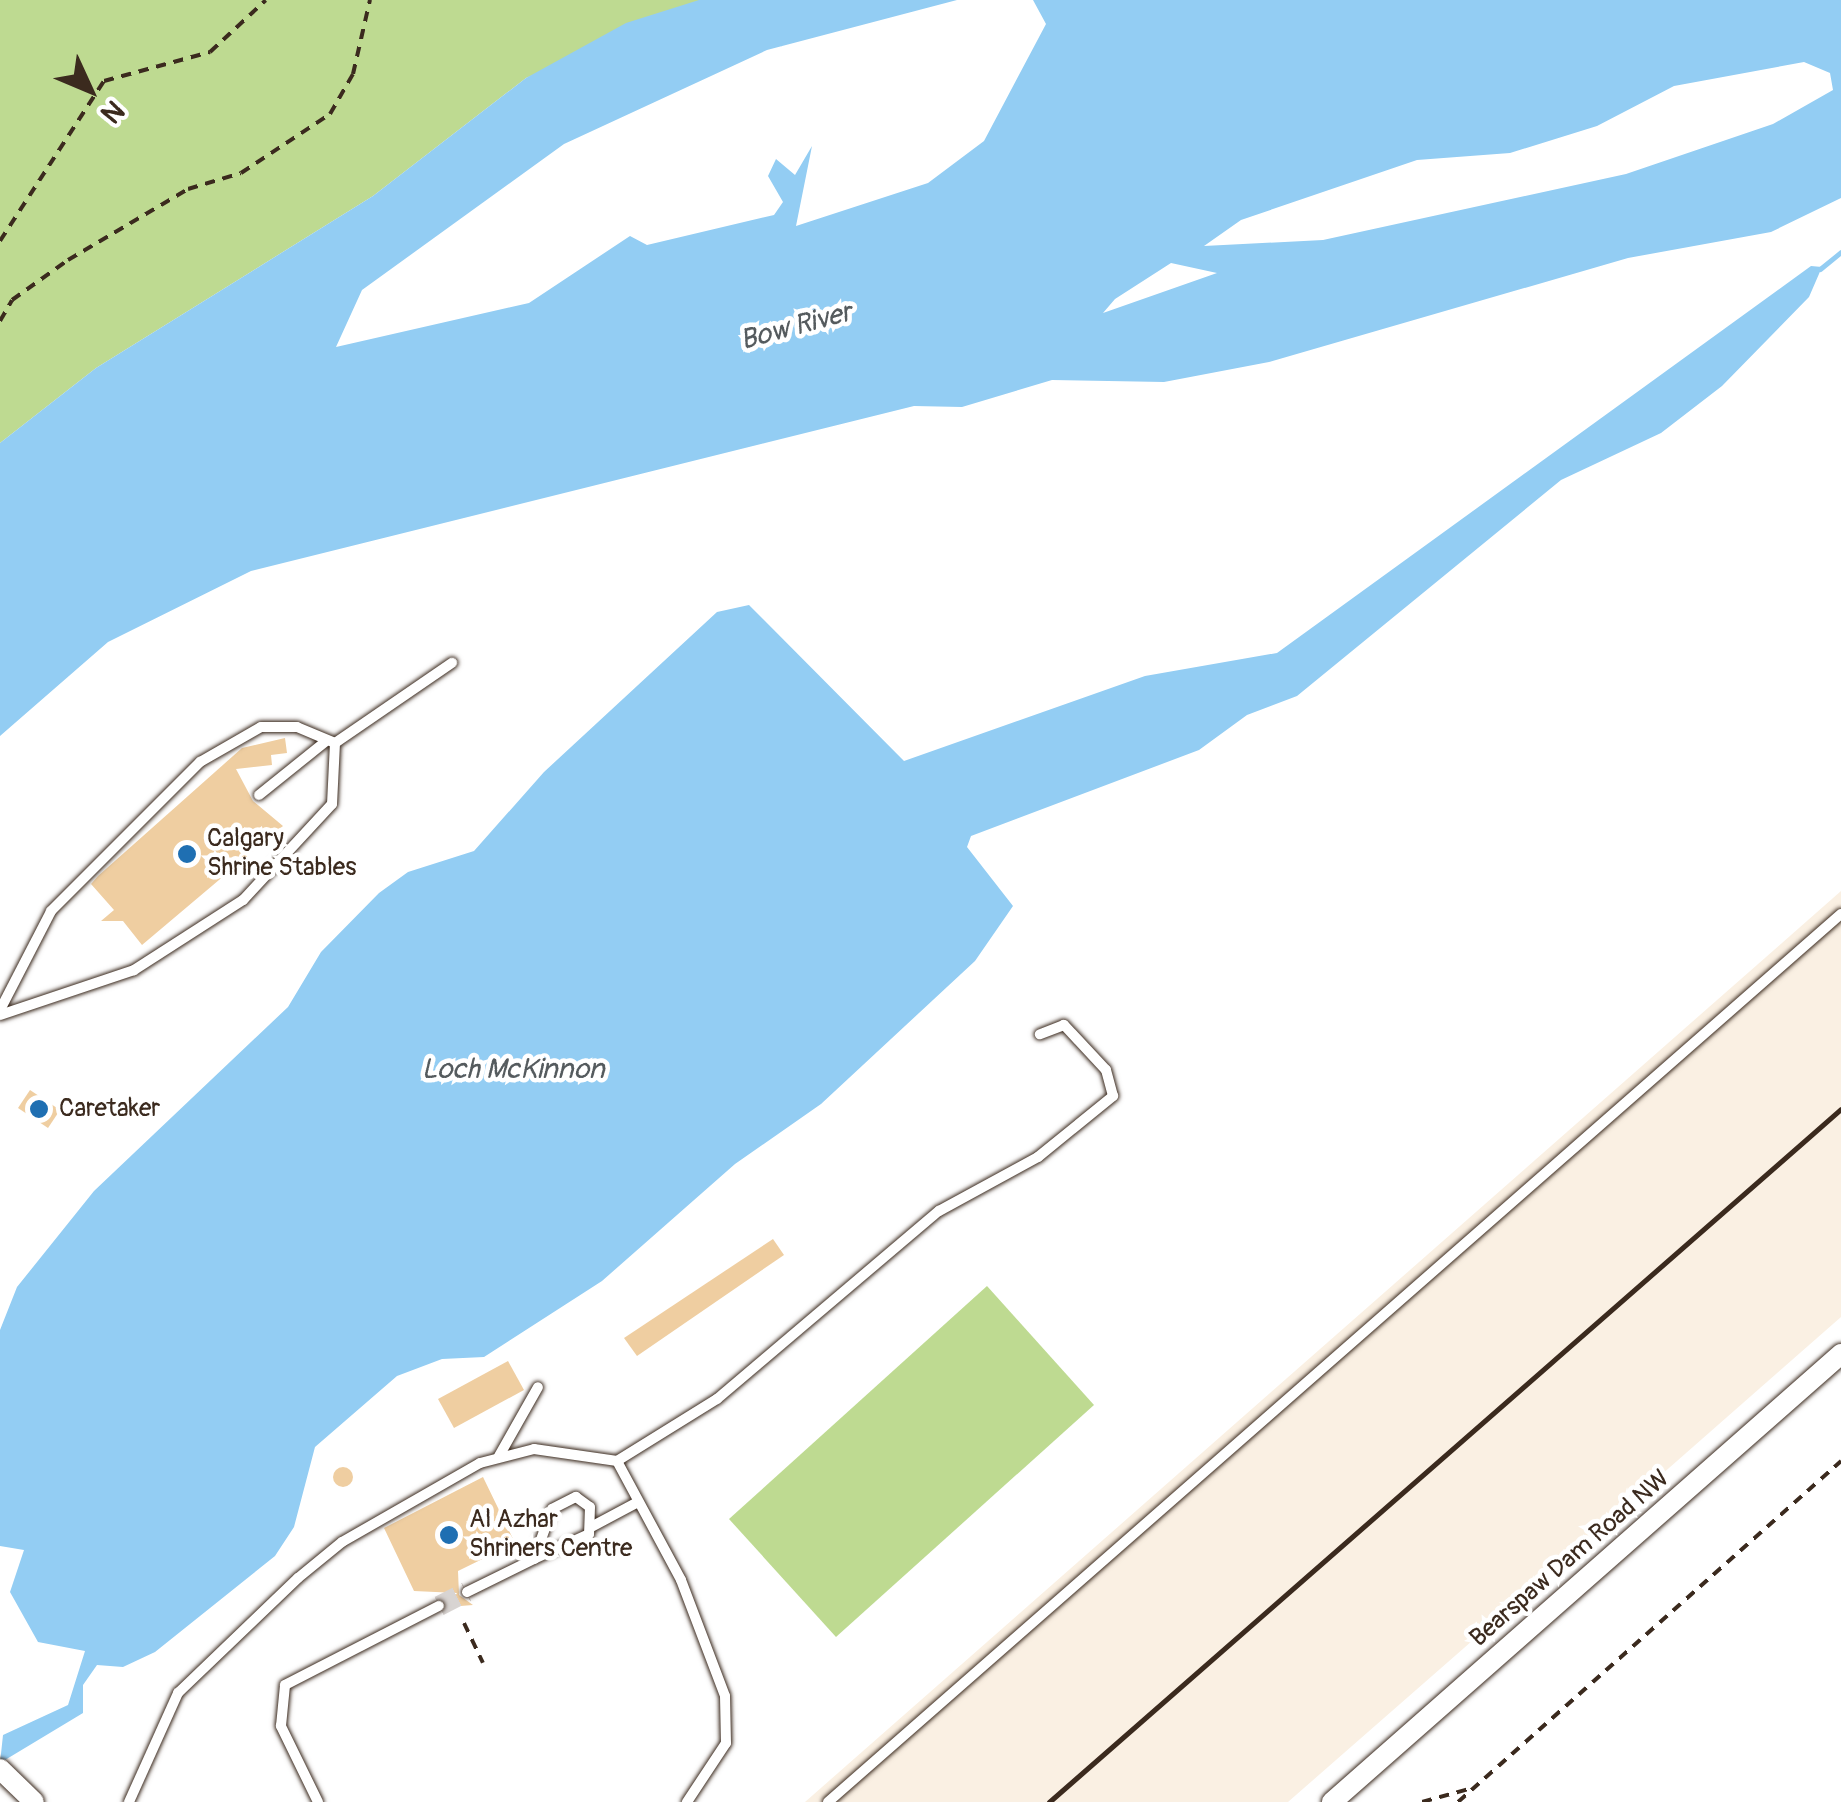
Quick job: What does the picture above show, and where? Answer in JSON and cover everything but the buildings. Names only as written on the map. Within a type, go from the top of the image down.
[{"type":"street","name":"Bearspaw Dam Road NW","points":[[1332,1802],[1841,1354]]},
{"type":"street","points":[[0,1769],[34,1802]]},
{"type":"lane","points":[[259,795],[452,663]]},
{"type":"lane","points":[[0,1012],[51,911],[200,762],[261,727],[297,728],[330,743]]},
{"type":"lane","points":[[0,1012],[134,970],[244,900],[332,804],[330,743]]},
{"type":"lane","points":[[828,1802],[1841,914]]},
{"type":"lane","points":[[616,1461],[744,1378],[939,1211],[1038,1157],[1113,1096],[1106,1070],[1064,1026],[1040,1034]]},
{"type":"lane","points":[[499,1456],[538,1387]]},
{"type":"lane","points":[[129,1802],[178,1693],[210,1658],[342,1542],[499,1456],[574,1450],[616,1461],[681,1580],[725,1696],[726,1743],[686,1802]]},
{"type":"lane","points":[[534,1559],[559,1503],[583,1500],[593,1526]]},
{"type":"lane","points":[[467,1592],[638,1502]]},
{"type":"lane","points":[[318,1802],[281,1726],[285,1685],[439,1606]]},
{"type":"path","points":[[0,240],[104,81],[210,52],[266,0]]},
{"type":"path","points":[[0,321],[12,300],[68,260],[188,189],[241,173],[330,114],[353,74],[370,0]]},
{"type":"path","points":[[1458,1802],[1841,1461]]},
{"type":"path","points":[[464,1623],[484,1662]]},
{"type":"path","points":[[1422,1802],[1474,1788]]},
{"type":"shaded area","points":[[1841,891],[1841,1317],[1288,1802],[805,1802]]},
{"type":"green space","points":[[0,0],[705,0],[526,78],[373,196],[96,368],[0,443]]},
{"type":"green space","points":[[987,1286],[1094,1405],[836,1637],[729,1519]]},
{"type":"water","name":"Bow River","points":[[699,0],[957,0],[767,50],[564,144],[362,290],[336,347],[529,303],[630,236],[647,245],[774,215],[783,202],[768,176],[776,159],[795,175],[812,146],[796,226],[928,183],[984,141],[1046,24],[1033,0],[1841,0],[1841,198],[1771,232],[1628,258],[1269,362],[1164,382],[1052,380],[962,407],[914,406],[251,571],[108,642],[0,736],[0,443],[96,368],[373,196],[526,78],[626,23]],"holes":[[[1804,62],[1830,73],[1833,90],[1773,124],[1626,174],[1323,240],[1204,246],[1241,220],[1417,160],[1510,153],[1597,126],[1674,86]],[[1171,263],[1217,273],[1103,313],[1115,299]]]},
{"type":"water","name":"Loch McKinnon","points":[[1811,266],[1822,267],[1809,297],[1722,386],[1661,433],[1561,480],[1297,696],[1247,715],[1199,750],[971,836],[967,847],[1013,906],[975,961],[821,1104],[735,1164],[602,1281],[484,1357],[442,1359],[397,1376],[315,1447],[294,1527],[275,1556],[155,1652],[123,1667],[97,1665],[83,1685],[83,1713],[0,1763],[3,1735],[68,1705],[85,1651],[38,1642],[10,1592],[24,1550],[0,1546],[0,1330],[17,1287],[94,1191],[288,1007],[321,952],[379,893],[408,872],[474,851],[544,772],[717,612],[749,605],[904,761],[1145,676],[1277,653]]},
{"type":"waterway","points":[[1820,269],[1841,252]]},
{"type":"tunnel","points":[[439,1606],[467,1592]]},
{"type":"railway","points":[[1049,1802],[1841,1109]]},
{"type":"place","name":"Calgary Shrine Stables","points":[[187,854]]},
{"type":"place","name":"Caretaker","points":[[39,1109]]},
{"type":"place","name":"Al Azhar Shriners Centre","points":[[449,1535]]}]
